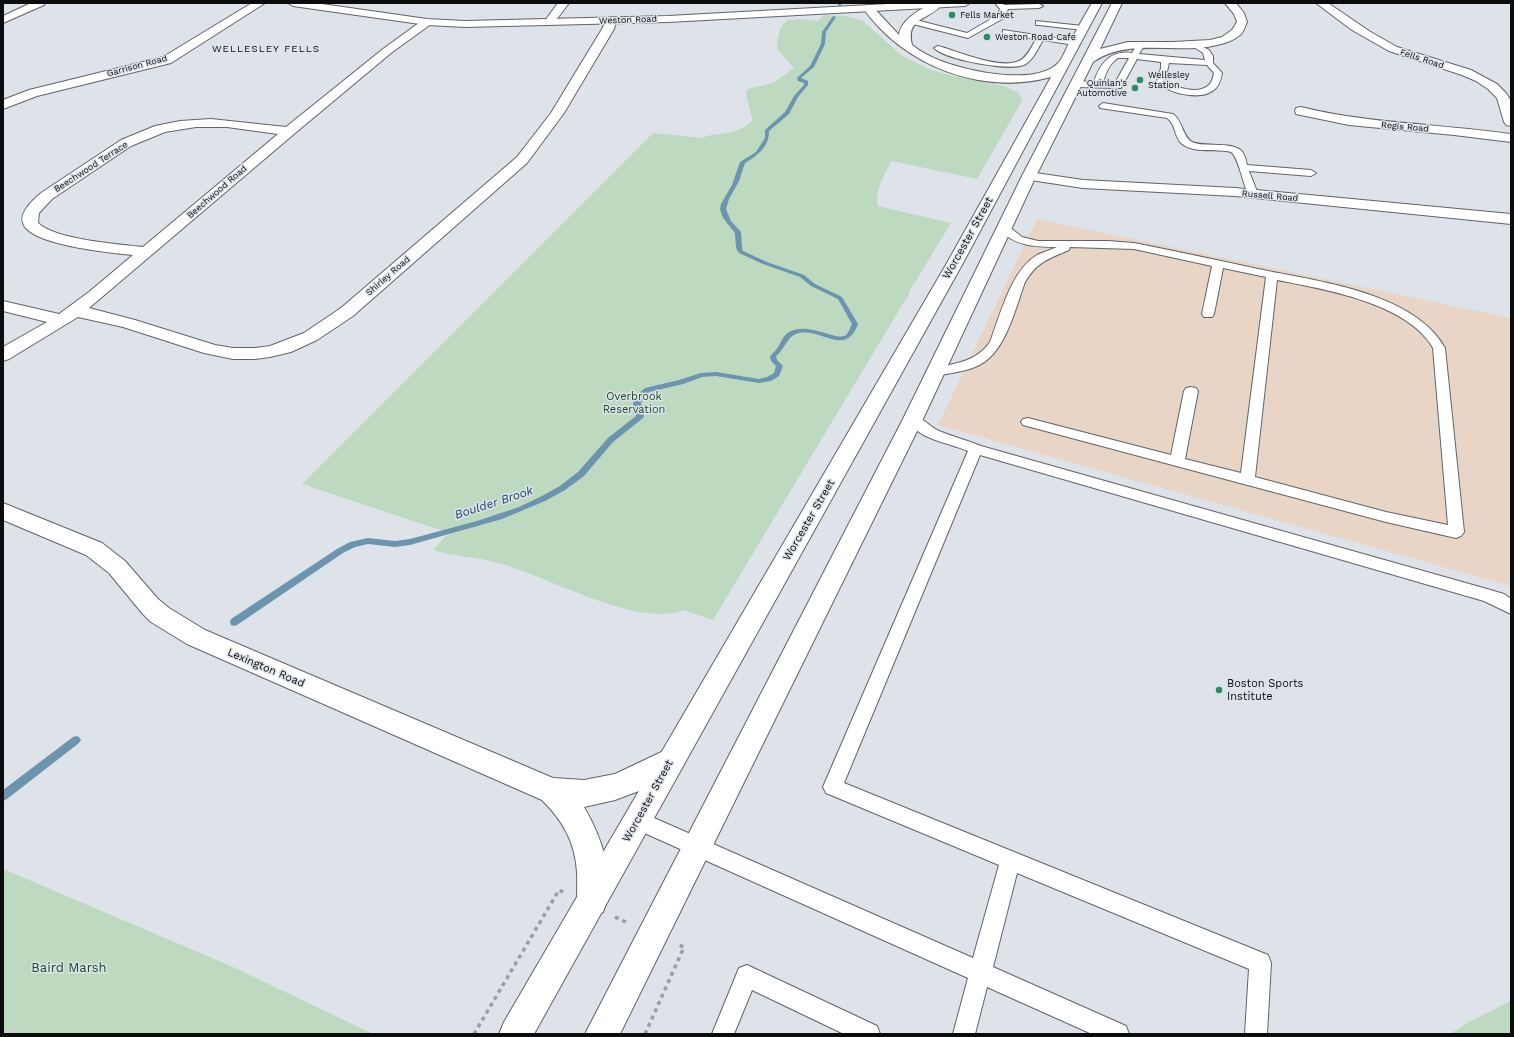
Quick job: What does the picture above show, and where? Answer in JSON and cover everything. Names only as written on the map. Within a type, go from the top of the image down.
[{"type":"main road","points":[[3,20],[40,3]]},
{"type":"main road","name":"Garrison Road","points":[[3,106],[33,93],[167,60],[260,3]]},
{"type":"main road","name":"Weston Road","points":[[293,3],[322,5],[427,22],[465,24],[611,21],[870,10],[929,4],[965,3]]},
{"type":"main road","points":[[549,22],[564,3]]},
{"type":"main road","points":[[1088,60],[1107,50],[1125,46],[1141,44],[1162,46],[1196,45],[1221,40],[1231,36],[1240,30],[1242,24],[1241,18],[1230,3]]},
{"type":"main road","name":"Fells Road","points":[[1321,3],[1393,49],[1418,59],[1466,73],[1483,80],[1492,86],[1502,96],[1511,122]]},
{"type":"main road","points":[[906,45],[904,33],[906,27],[929,4]]},
{"type":"main road","points":[[870,10],[896,19],[912,20]]},
{"type":"main road","points":[[870,10],[884,28],[916,54],[954,70],[995,77],[1018,79],[1037,78],[1052,73],[1063,64]]},
{"type":"main road","points":[[602,1034],[913,419],[1029,176],[1109,17],[1141,44]]},
{"type":"main road","name":"Worcester Street","points":[[516,1034],[951,270],[1074,43],[1083,28],[1109,17]]},
{"type":"main road","name":"Shirley Road","points":[[3,306],[117,320],[204,347],[239,354],[259,353],[280,349],[301,342],[319,333],[347,312],[522,160],[541,138],[554,119],[608,29],[611,21]]},
{"type":"main road","name":"Beechwood Road","points":[[3,355],[69,315],[147,252],[289,131],[384,54],[427,22]]},
{"type":"main road","points":[[995,77],[1016,83],[1032,91],[1039,98],[1039,107]]},
{"type":"main road","name":"Regis Road","points":[[1300,111],[1353,122],[1476,133],[1511,138]]},
{"type":"main road","name":"Beechwood Terrace","points":[[147,252],[44,236],[35,231],[31,226],[30,218],[33,211],[49,195],[116,149],[152,132],[173,126],[198,122],[225,123],[289,131]]},
{"type":"main road","name":"Russell Road","points":[[1029,176],[1083,184],[1253,194],[1511,219]]},
{"type":"main road","name":"Lexington Road","points":[[3,511],[94,549],[117,567],[150,606],[160,615],[196,637],[552,791],[573,794],[595,793],[608,790],[635,780],[672,759]]},
{"type":"main road","name":"Lexington Road","points":[[552,791],[571,809],[580,825],[586,841],[592,874],[592,902]]},
{"type":"lane","points":[[912,20],[968,36],[1001,16],[1004,11],[1001,5],[1039,6]]},
{"type":"lane","points":[[1039,23],[1083,28]]},
{"type":"lane","points":[[1006,32],[1074,43]]},
{"type":"lane","points":[[938,48],[963,58],[985,62],[1011,64],[1023,63],[1040,38]]},
{"type":"lane","points":[[1076,84],[1118,86],[1141,44]]},
{"type":"lane","points":[[1196,45],[1209,54],[1209,63]]},
{"type":"lane","points":[[1098,85],[1100,76],[1111,59],[1121,55],[1209,63],[1218,71],[1213,86],[1204,91],[1185,91],[1170,87],[1161,81],[1165,68],[1165,60]]},
{"type":"lane","points":[[974,74],[985,62]]},
{"type":"lane","points":[[1181,101],[1185,91]]},
{"type":"lane","points":[[1103,106],[1170,116],[1176,121],[1185,141],[1195,145],[1234,150],[1238,153],[1253,194]]},
{"type":"lane","points":[[1242,167],[1311,173]]},
{"type":"lane","points":[[1004,228],[1018,239],[1032,243],[1108,244],[1134,246],[1352,292],[1372,298],[1414,322],[1435,340],[1439,348],[1456,532],[1386,516],[1028,422]]},
{"type":"lane","points":[[936,372],[972,364],[990,352],[996,342],[1019,282],[1026,271],[1040,258],[1075,244]]},
{"type":"lane","points":[[1208,314],[1218,264]]},
{"type":"lane","points":[[1247,480],[1272,275]]},
{"type":"lane","points":[[1177,461],[1191,391]]},
{"type":"lane","points":[[913,419],[928,432],[966,444],[976,449],[1487,595],[1502,601],[1511,607]]},
{"type":"lane","points":[[976,449],[833,787],[1260,963],[1256,1034]]},
{"type":"lane","points":[[638,820],[1118,1034]]},
{"type":"lane","points":[[964,1034],[1010,860]]},
{"type":"lane","points":[[723,1034],[747,976],[869,1034]]},
{"type":"shaded area","points":[[1037,219],[1511,318],[1511,586],[938,425]]},
{"type":"green space","name":"Overbrook Reservation","points":[[824,15],[844,16],[862,20],[901,55],[928,69],[957,77],[1004,86],[1019,93],[1022,101],[977,179],[892,161],[890,163],[879,189],[877,200],[878,206],[951,223],[713,620],[684,610],[664,614],[642,612],[616,606],[590,598],[515,568],[495,562],[433,550],[446,536],[452,534],[302,484],[653,133],[704,138],[706,136],[736,131],[752,121],[746,93],[747,89],[773,83],[794,68],[777,49],[778,36],[782,26],[788,20],[801,19],[818,21]]},
{"type":"green space","name":"Baird Marsh","points":[[3,869],[233,967],[373,1034],[3,1034]]},
{"type":"green space","points":[[1511,1001],[1511,1034],[1450,1034],[1467,1023]]},
{"type":"waterway","name":"Boulder Brook","points":[[234,622],[340,551],[353,544],[368,541],[395,544],[410,542],[500,517],[522,509],[563,488],[581,474],[611,440],[640,416],[637,403],[640,396],[647,390],[681,382],[701,375],[716,374],[759,381],[769,379],[777,374],[780,366],[774,361],[773,356],[780,350],[787,337],[792,333],[809,330],[832,337],[843,338],[852,332],[855,324],[840,298],[813,285],[802,276],[765,263],[741,252],[739,248],[738,232],[728,222],[723,209],[726,199],[737,181],[743,162],[758,153],[767,138],[767,131],[787,113],[796,96],[806,85],[806,82],[800,80],[799,78],[812,67],[823,44],[824,32],[834,17]]},
{"type":"waterway","name":"Boulder Brook","points":[[3,796],[76,740]]},
{"type":"place","name":"Fells Market","points":[[952,15]]},
{"type":"place","name":"Weston Road Cafe","points":[[987,37]]},
{"type":"place","name":"Wellesley Station","points":[[1140,80]]},
{"type":"place","name":"Quinlan's Automotive","points":[[1135,88]]},
{"type":"place","name":"Boston Sports Institute","points":[[1219,690]]},
{"type":"district","name":"WELLESLEY FELLS","points":[[266,49]]}]
